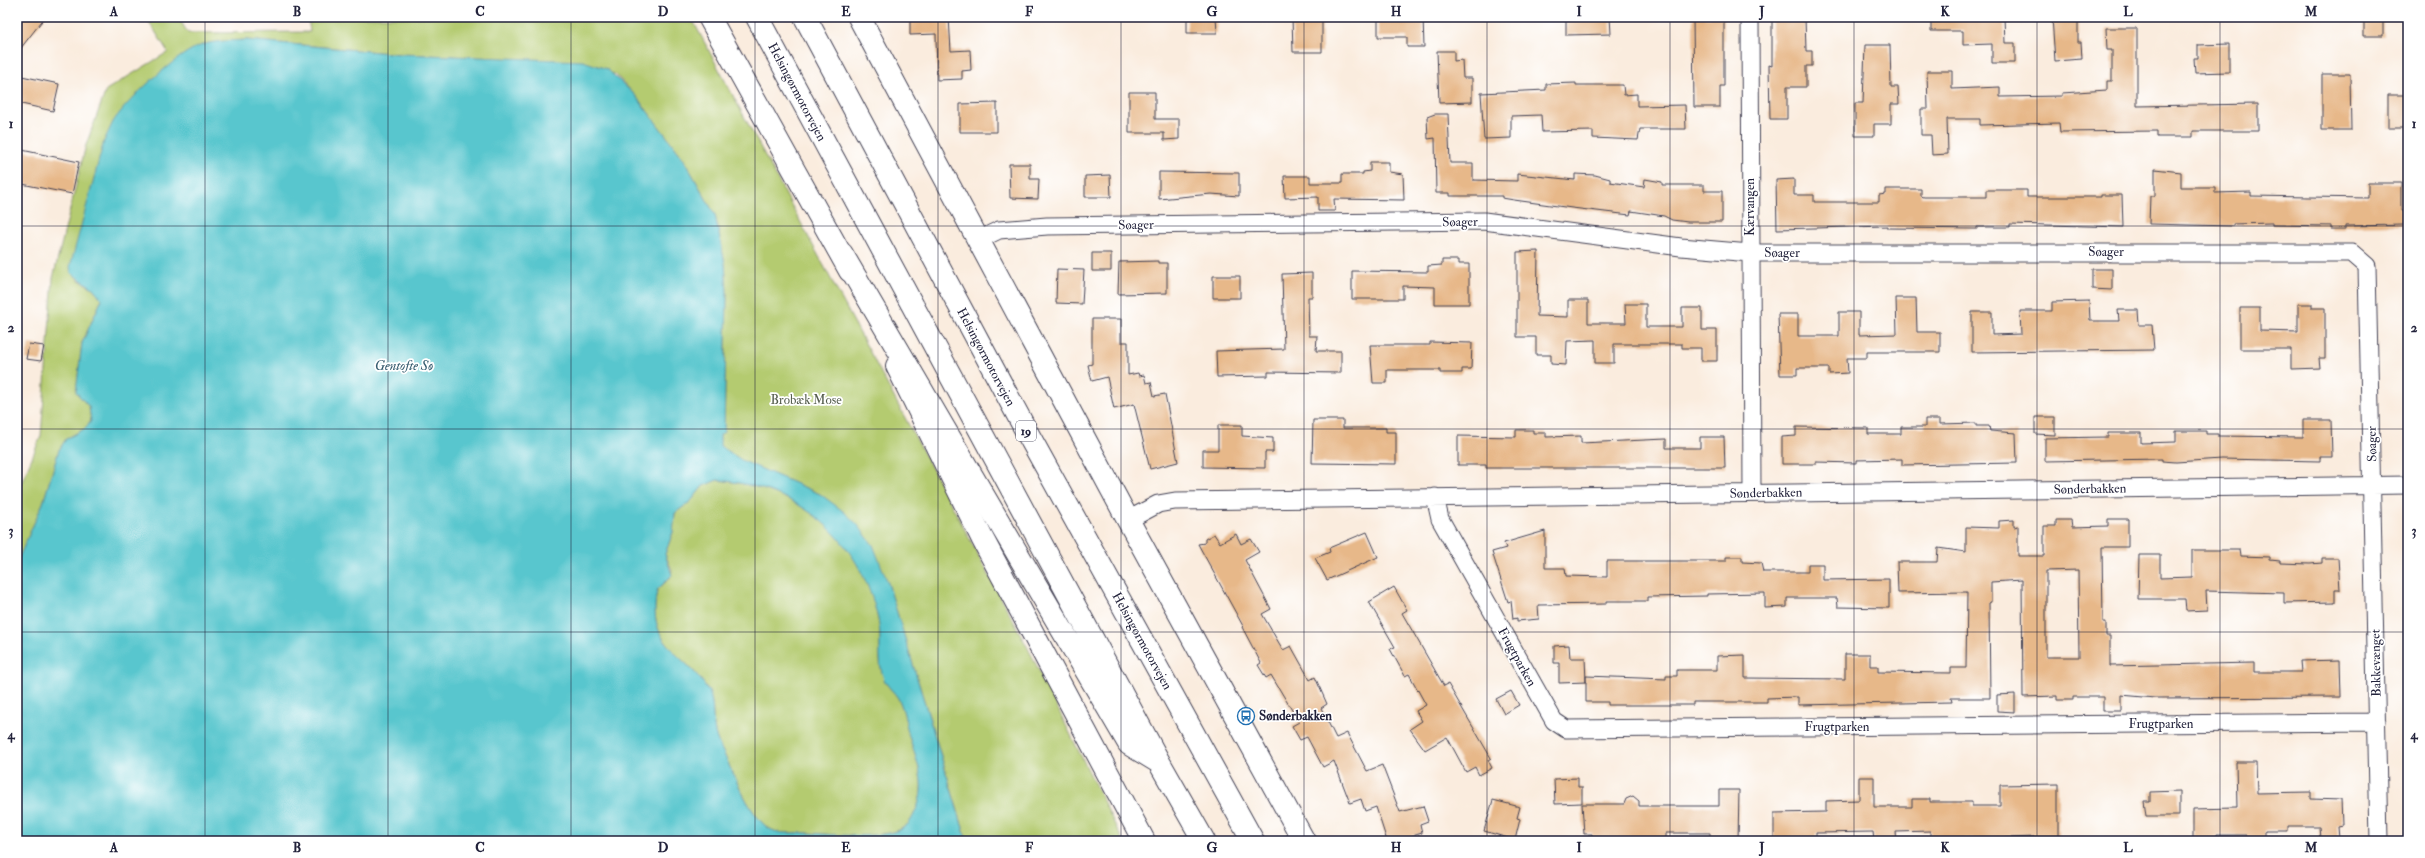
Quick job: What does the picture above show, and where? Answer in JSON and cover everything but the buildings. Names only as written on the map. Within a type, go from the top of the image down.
[{"type":"main road","points":[[708,17],[842,254],[1129,744],[1159,762]]},
{"type":"main road","name":"Helsingørmotorvejen","points":[[757,17],[1159,762],[1204,841]]},
{"type":"main road","name":"Helsingørmotorvejen","points":[[804,17],[1029,436],[1253,841]]},
{"type":"main road","points":[[859,17],[1128,520],[1304,841]]},
{"type":"main road","points":[[842,254],[982,538],[1144,841]]},
{"type":"street","name":"Kærvangen","points":[[1750,17],[1752,493]]},
{"type":"street","name":"Søager","points":[[978,240],[999,230],[1041,227],[1484,221],[1681,247],[1750,253],[2352,253],[2367,266],[2372,485]]},
{"type":"street","name":"Bakkevænget","points":[[2372,485],[2379,841]]},
{"type":"street","name":"Sønderbakken","points":[[1128,520],[1158,504],[1176,501],[2408,485]]},
{"type":"street","name":"Frugtparken","points":[[1435,497],[1440,519],[1463,561],[1554,721],[1566,729],[2377,722]]},
{"type":"green space","name":"Brobæk Mose","points":[[146,17],[178,17],[188,33],[310,32],[308,17],[691,17],[1029,650],[1123,841],[960,841],[966,838],[888,583],[820,494],[742,461],[719,446],[720,435],[724,432],[727,293],[725,264],[715,215],[683,158],[635,95],[615,74],[473,57],[400,54],[246,40],[210,43],[156,78],[123,109],[77,279],[93,288],[102,299],[82,343],[76,392],[89,407],[91,421],[86,428],[66,439],[59,450],[43,503],[17,562],[17,493],[41,436],[53,278],[86,145],[106,90],[168,52]]},
{"type":"green space","points":[[717,480],[747,485],[775,493],[800,506],[822,522],[841,541],[857,564],[870,590],[878,619],[880,634],[880,664],[882,672],[885,682],[901,704],[921,778],[920,796],[914,815],[908,824],[899,830],[888,833],[859,836],[776,832],[765,825],[758,818],[744,796],[716,737],[713,722],[712,701],[709,692],[700,679],[663,638],[657,625],[655,610],[657,590],[670,578],[672,570],[665,554],[673,532],[675,513],[691,501],[703,486]]},
{"type":"water","name":"Gentofte Sø","points":[[246,40],[400,54],[583,61],[607,69],[635,95],[683,158],[715,215],[725,264],[727,293],[724,432],[720,435],[720,446],[743,461],[820,494],[843,511],[857,524],[873,545],[888,583],[966,838],[960,841],[17,841],[22,828],[17,820],[17,562],[43,503],[59,450],[66,439],[86,428],[91,421],[89,407],[76,392],[82,343],[102,299],[93,288],[71,273],[70,267],[104,141],[119,113],[139,91],[176,60],[203,45],[215,42]],"holes":[[[717,480],[747,485],[775,493],[800,506],[822,522],[841,541],[857,564],[869,590],[878,619],[880,634],[880,664],[882,672],[885,682],[901,704],[921,778],[920,796],[914,815],[908,824],[900,830],[875,835],[860,836],[776,832],[765,825],[758,818],[744,796],[716,737],[711,696],[709,692],[700,679],[663,638],[657,625],[655,610],[657,590],[672,575],[665,554],[673,532],[675,513],[691,501],[703,486]]]},
{"type":"place","name":"Sønderbakken","points":[[1246,716]]}]
